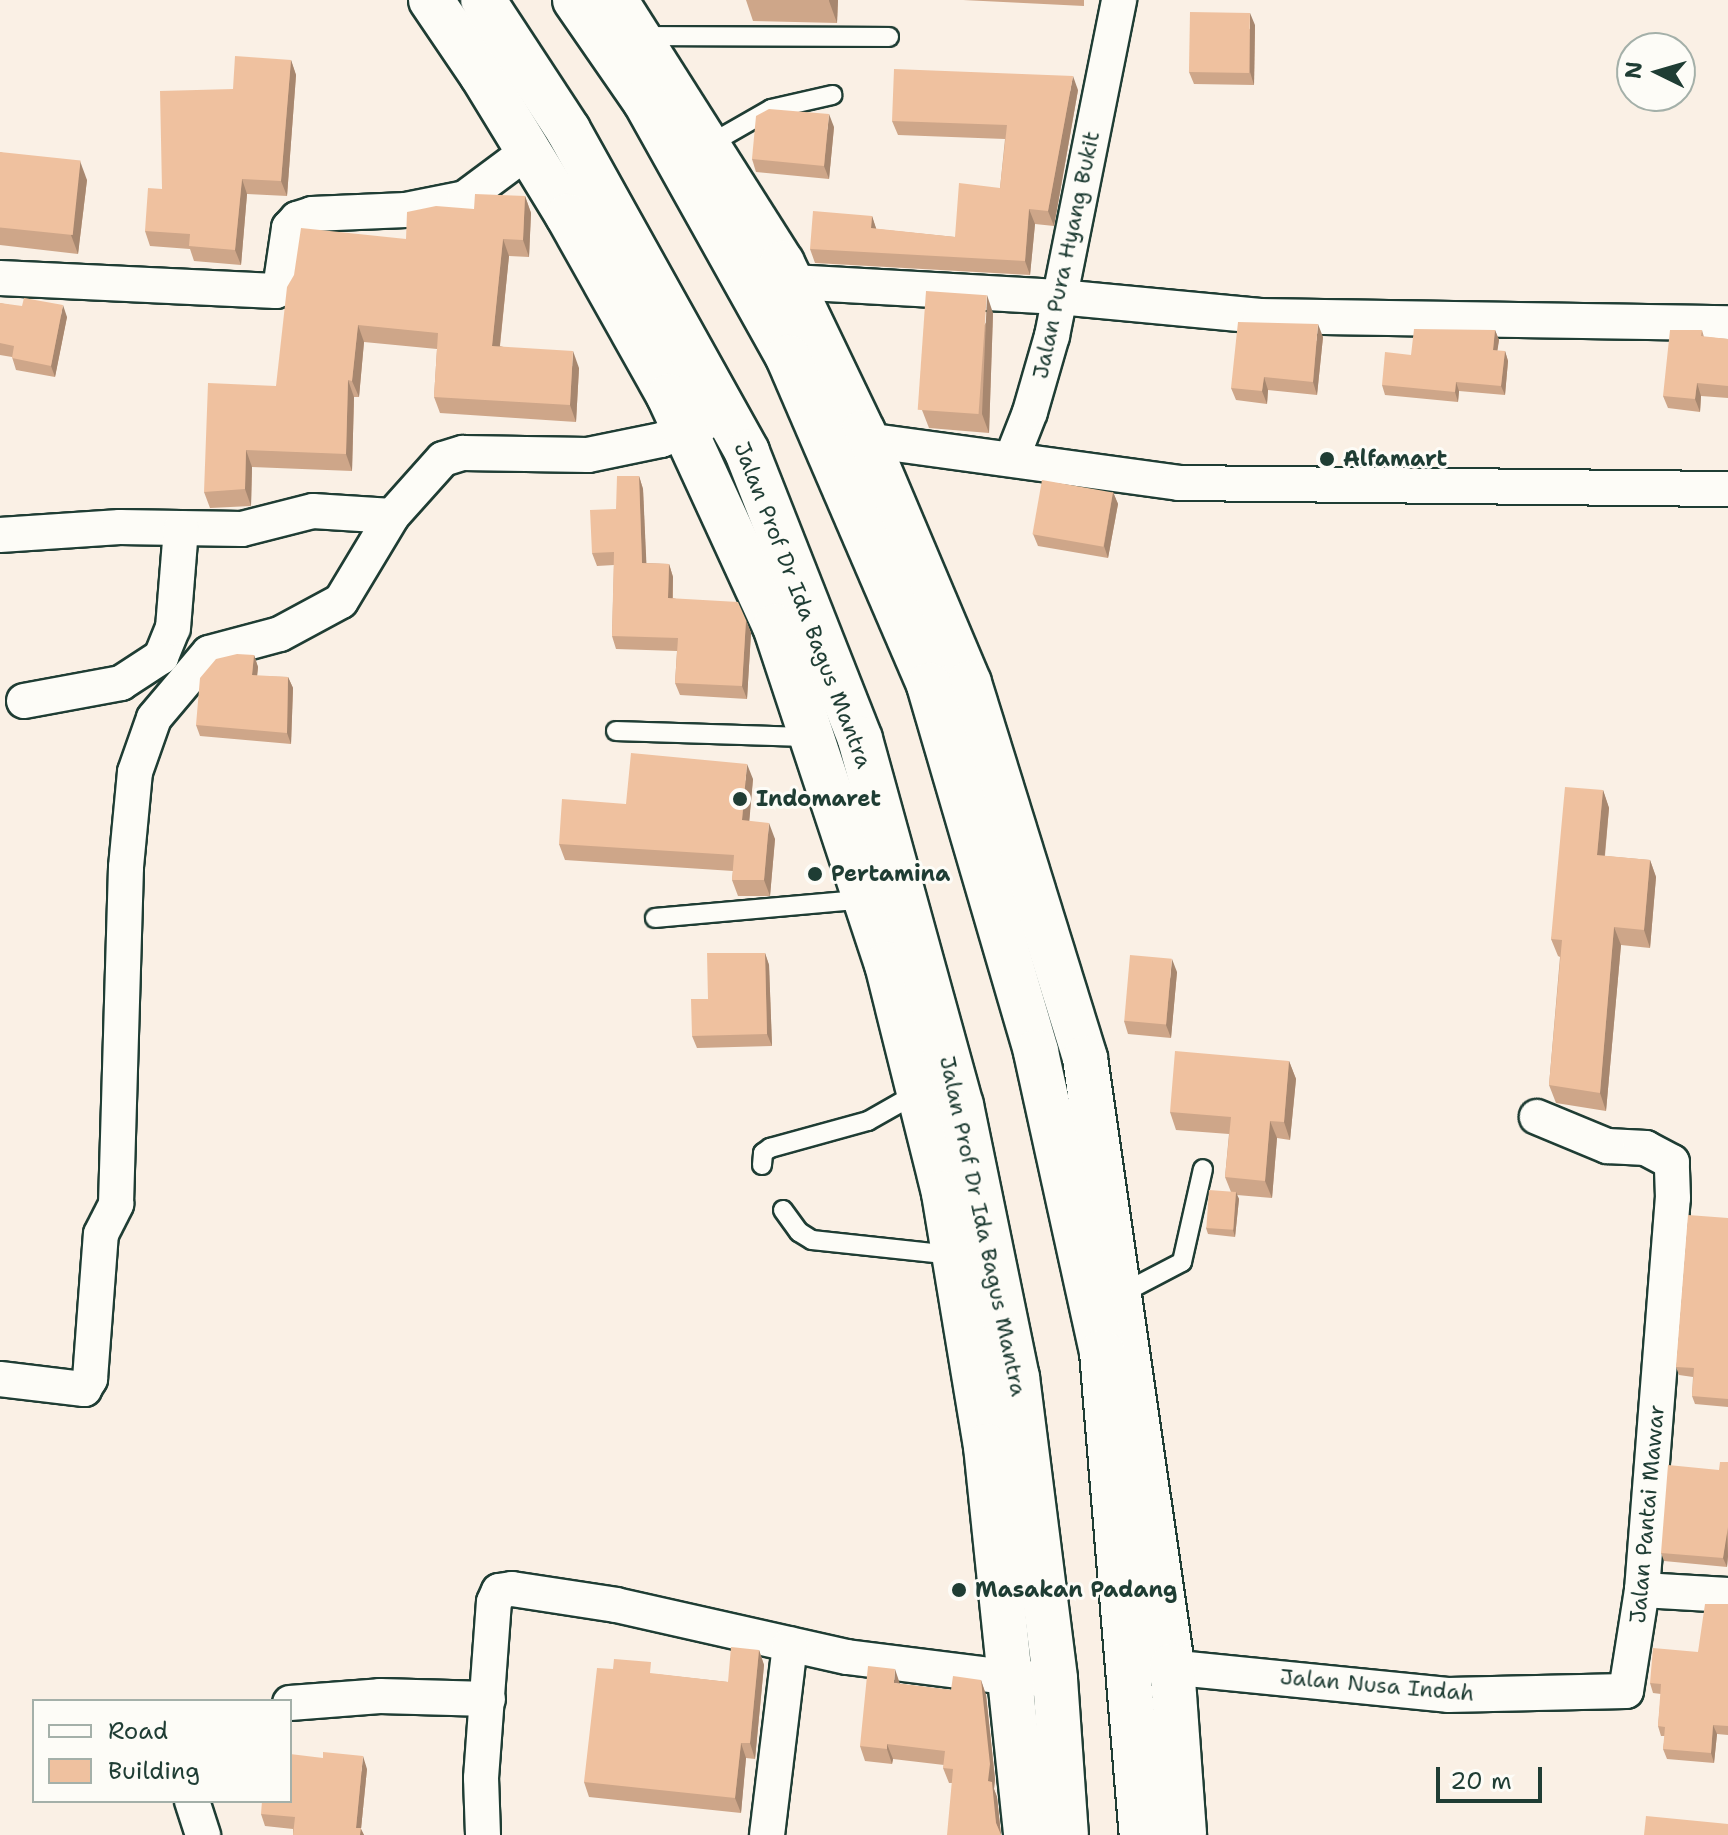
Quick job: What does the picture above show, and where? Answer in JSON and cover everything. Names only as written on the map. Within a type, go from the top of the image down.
[{"type":"main road","points":[[431,0],[528,151],[654,368],[775,626],[887,964],[919,1092],[974,1258]]},
{"type":"main road","name":"Jalan Prof Dr Ida Bagus Mantra","points":[[483,0],[568,130],[747,452],[860,739],[961,1105],[974,1258],[1017,1377],[1034,1679],[1066,1835]]},
{"type":"main road","points":[[575,0],[645,101],[788,357],[929,685],[1036,1052],[1102,1352],[1142,1835]]},
{"type":"main road","points":[[627,18],[710,144],[792,282],[866,440],[969,683],[1085,1058],[1172,1666],[1184,1835]]},
{"type":"main road","points":[[1026,1835],[1034,1679]]},
{"type":"street","name":"Jalan Pura Hyang Bukit","points":[[1012,458],[1030,412],[1052,336],[1119,0]]},
{"type":"street","points":[[0,278],[276,291],[280,289],[289,228],[297,219],[312,214],[406,210],[465,198],[528,151]]},
{"type":"street","points":[[792,282],[1059,297],[1260,316],[1728,323]]},
{"type":"street","points":[[0,1379],[84,1389],[90,1379],[101,1234],[116,1204],[125,898],[135,772],[154,718],[209,653],[280,634],[341,601],[392,516],[443,459],[463,453],[588,455],[661,440],[726,415]]},
{"type":"street","points":[[866,440],[1179,483],[1728,489]]},
{"type":"street","points":[[0,535],[120,527],[242,529],[313,511],[392,516]]},
{"type":"street","points":[[24,701],[121,683],[161,657],[173,628],[181,528]]},
{"type":"street","name":"Jalan Pantai Mawar","points":[[1537,1117],[1607,1146],[1646,1148],[1672,1162],[1673,1198],[1642,1590],[1626,1691]]},
{"type":"street","points":[[483,1835],[481,1778],[495,1596],[499,1591],[512,1589],[616,1605],[847,1657],[1034,1679]]},
{"type":"street","points":[[1642,1590],[1728,1595]]},
{"type":"street","points":[[767,1835],[790,1644]]},
{"type":"street","name":"Jalan Nusa Indah","points":[[1128,1665],[1172,1666],[1448,1695],[1626,1691]]},
{"type":"street","points":[[292,1703],[380,1696],[488,1699]]},
{"type":"street","points":[[193,1803],[203,1835]]},
{"type":"lane","points":[[627,18],[889,37]]},
{"type":"lane","points":[[710,144],[771,109],[832,95]]},
{"type":"lane","points":[[616,731],[812,737]]},
{"type":"lane","points":[[655,918],[866,899]]},
{"type":"lane","points":[[762,1165],[763,1153],[770,1148],[868,1121],[919,1092]]},
{"type":"lane","points":[[1119,1295],[1177,1267],[1186,1256],[1203,1169]]},
{"type":"lane","points":[[783,1210],[799,1232],[812,1240],[974,1258]]},
{"type":"building","points":[[1190,12],[1250,13],[1249,73],[1189,72]]},
{"type":"building","points":[[235,56],[291,60],[281,181],[242,179],[235,250],[189,246],[190,234],[145,231],[148,188],[162,189],[160,91],[233,89]]},
{"type":"building","points":[[894,69],[1073,76],[1048,211],[1029,209],[1025,261],[810,249],[813,211],[872,216],[871,228],[955,237],[959,183],[1000,188],[1007,125],[892,121]]},
{"type":"building","points":[[769,109],[829,114],[824,166],[752,159],[756,116]]},
{"type":"building","points":[[0,152],[81,160],[73,235],[0,227]]},
{"type":"building","points":[[475,194],[525,196],[523,240],[503,239],[492,346],[573,351],[570,405],[434,397],[438,333],[358,325],[352,381],[348,380],[346,454],[246,450],[245,489],[204,492],[208,383],[276,386],[287,287],[294,275],[301,228],[406,239],[407,212],[436,206],[474,209]]},
{"type":"building","points":[[926,291],[987,295],[979,414],[918,410]]},
{"type":"building","points":[[24,298],[63,305],[51,366],[12,358],[14,346],[0,343],[0,303],[22,306]]},
{"type":"building","points":[[1238,322],[1318,324],[1313,382],[1264,377],[1262,391],[1231,388]]},
{"type":"building","points":[[1414,329],[1495,330],[1493,350],[1505,351],[1501,386],[1456,382],[1455,392],[1382,385],[1385,352],[1411,355]]},
{"type":"building","points":[[1670,330],[1702,330],[1701,336],[1728,339],[1728,386],[1697,383],[1695,399],[1663,396]]},
{"type":"building","points":[[617,476],[639,476],[642,563],[669,564],[668,598],[738,602],[746,620],[742,686],[675,683],[678,638],[612,636],[614,552],[592,553],[590,510],[616,509]]},
{"type":"building","points":[[1042,480],[1113,493],[1103,547],[1032,534]]},
{"type":"building","points":[[237,654],[254,655],[252,675],[288,677],[287,733],[196,725],[200,678],[216,659]]},
{"type":"building","points":[[631,753],[747,764],[742,820],[769,823],[764,880],[732,880],[734,855],[559,844],[562,799],[626,804]]},
{"type":"building","points":[[1565,787],[1603,790],[1597,855],[1650,860],[1644,930],[1614,927],[1600,1093],[1549,1085],[1562,940],[1551,939]]},
{"type":"building","points":[[707,953],[765,953],[767,1034],[692,1036],[691,999],[708,999]]},
{"type":"building","points":[[1130,955],[1172,959],[1166,1024],[1124,1021]]},
{"type":"building","points":[[1175,1051],[1289,1061],[1284,1122],[1270,1121],[1265,1181],[1225,1177],[1231,1117],[1170,1112]]},
{"type":"building","points":[[1209,1190],[1236,1192],[1233,1230],[1206,1228]]},
{"type":"building","points":[[1688,1215],[1728,1218],[1728,1399],[1692,1396],[1694,1368],[1676,1367]]},
{"type":"building","points":[[1720,1462],[1728,1462],[1728,1527],[1723,1558],[1661,1553],[1668,1465],[1719,1470]]},
{"type":"building","points":[[1705,1604],[1728,1604],[1728,1726],[1713,1725],[1711,1753],[1663,1749],[1665,1727],[1658,1726],[1661,1684],[1650,1683],[1653,1648],[1698,1652]]},
{"type":"building","points":[[731,1647],[759,1650],[750,1743],[741,1743],[735,1798],[584,1782],[597,1668],[613,1669],[614,1659],[651,1662],[650,1673],[728,1682]]},
{"type":"building","points":[[868,1666],[895,1669],[894,1683],[951,1690],[953,1676],[981,1680],[990,1764],[988,1781],[992,1782],[996,1823],[1001,1835],[947,1835],[953,1769],[943,1768],[945,1751],[887,1744],[887,1749],[860,1746]]},
{"type":"building","points":[[323,1752],[363,1756],[356,1828],[361,1828],[360,1835],[293,1835],[295,1817],[261,1814],[262,1803],[292,1803],[292,1754],[323,1758]]},
{"type":"building","points":[[1646,1816],[1728,1824],[1728,1835],[1644,1835]]},
{"type":"place","name":"Alfamart","points":[[1327,459]]},
{"type":"place","name":"Indomaret","points":[[740,799]]},
{"type":"place","name":"Pertamina","points":[[815,874]]},
{"type":"place","name":"Masakan Padang","points":[[959,1590]]}]
